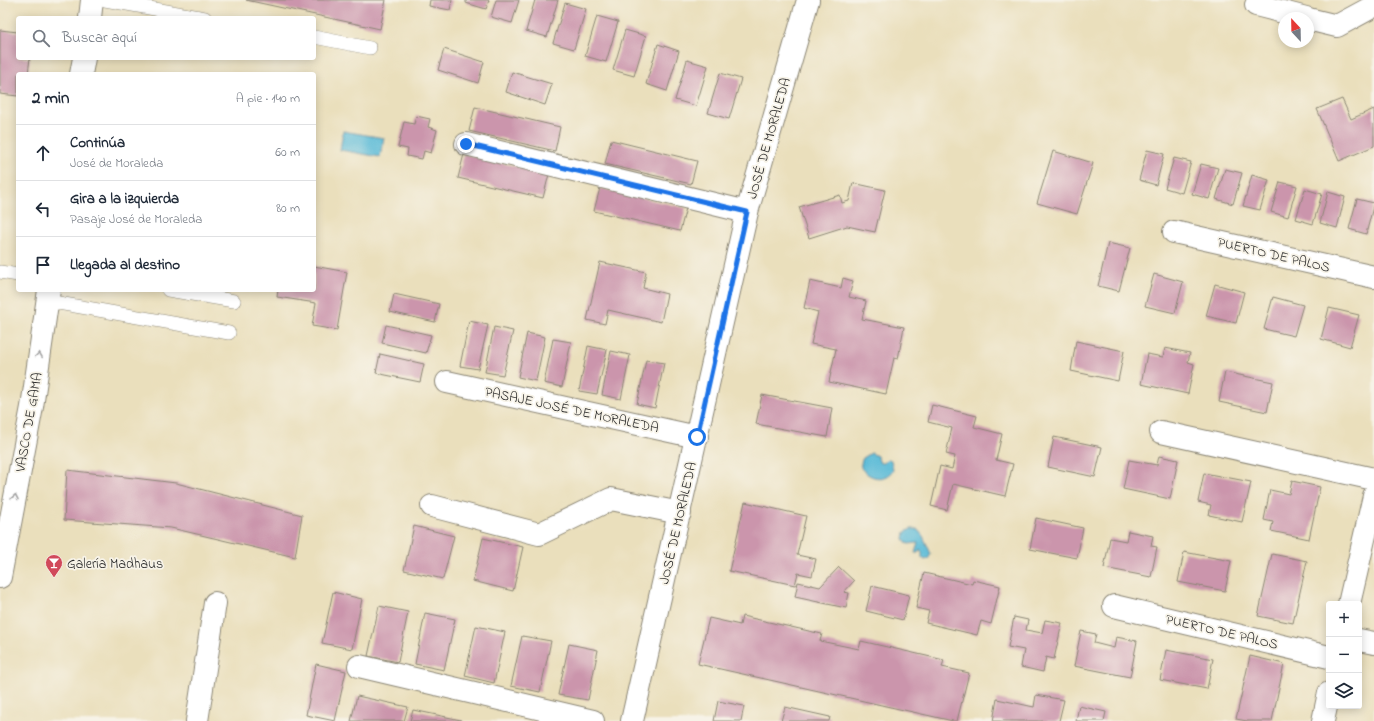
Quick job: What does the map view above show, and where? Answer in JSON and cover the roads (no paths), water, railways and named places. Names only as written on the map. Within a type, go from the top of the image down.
[{"type":"street","points":[[90,16],[92,0]]},
{"type":"street","name":"JOSÉ DE MORALEDA","points":[[632,721],[747,212],[808,0]]},
{"type":"street","points":[[1256,5],[1283,12]]},
{"type":"street","points":[[1314,20],[1337,26],[1374,6]]},
{"type":"street","points":[[81,72],[84,60]]},
{"type":"street","points":[[466,144],[747,212]]},
{"type":"street","name":"PUERTO DE PALOS","points":[[1174,232],[1374,277]]},
{"type":"street","name":"VASCO DE GAMA","points":[[0,577],[32,407],[48,295]]},
{"type":"street","name":"PASAJE JOSÉ DE MORALEDA","points":[[447,382],[697,437]]},
{"type":"street","points":[[1162,432],[1374,479]]},
{"type":"street","points":[[1350,601],[1374,496]]},
{"type":"street","points":[[432,506],[539,534],[611,499],[680,513]]},
{"type":"street","points":[[197,721],[215,603]]},
{"type":"street","name":"PUERTO DE PALOS","points":[[1114,606],[1326,655]]},
{"type":"street","points":[[1362,641],[1374,643]]},
{"type":"street","points":[[359,666],[593,721]]},
{"type":"street","points":[[1323,721],[1326,707]]},
{"type":"lane","points":[[105,0],[194,16]]},
{"type":"lane","points":[[316,38],[370,48]]},
{"type":"lane","points":[[0,272],[16,275]]},
{"type":"lane","points":[[180,292],[234,301]]},
{"type":"lane","points":[[48,295],[230,333]]},
{"type":"water","points":[[343,131],[384,138],[380,157],[340,150]]},
{"type":"water","points":[[871,453],[877,456],[880,463],[884,463],[888,459],[891,460],[893,470],[887,476],[876,478],[868,475],[863,470],[861,462],[863,458]]},
{"type":"water","points":[[911,529],[917,529],[923,536],[931,554],[928,559],[925,560],[922,558],[920,549],[918,553],[915,553],[918,543],[908,544],[904,539],[905,532]]},
{"type":"place","name":"Galería Madhaus","points":[[54,578]]}]
